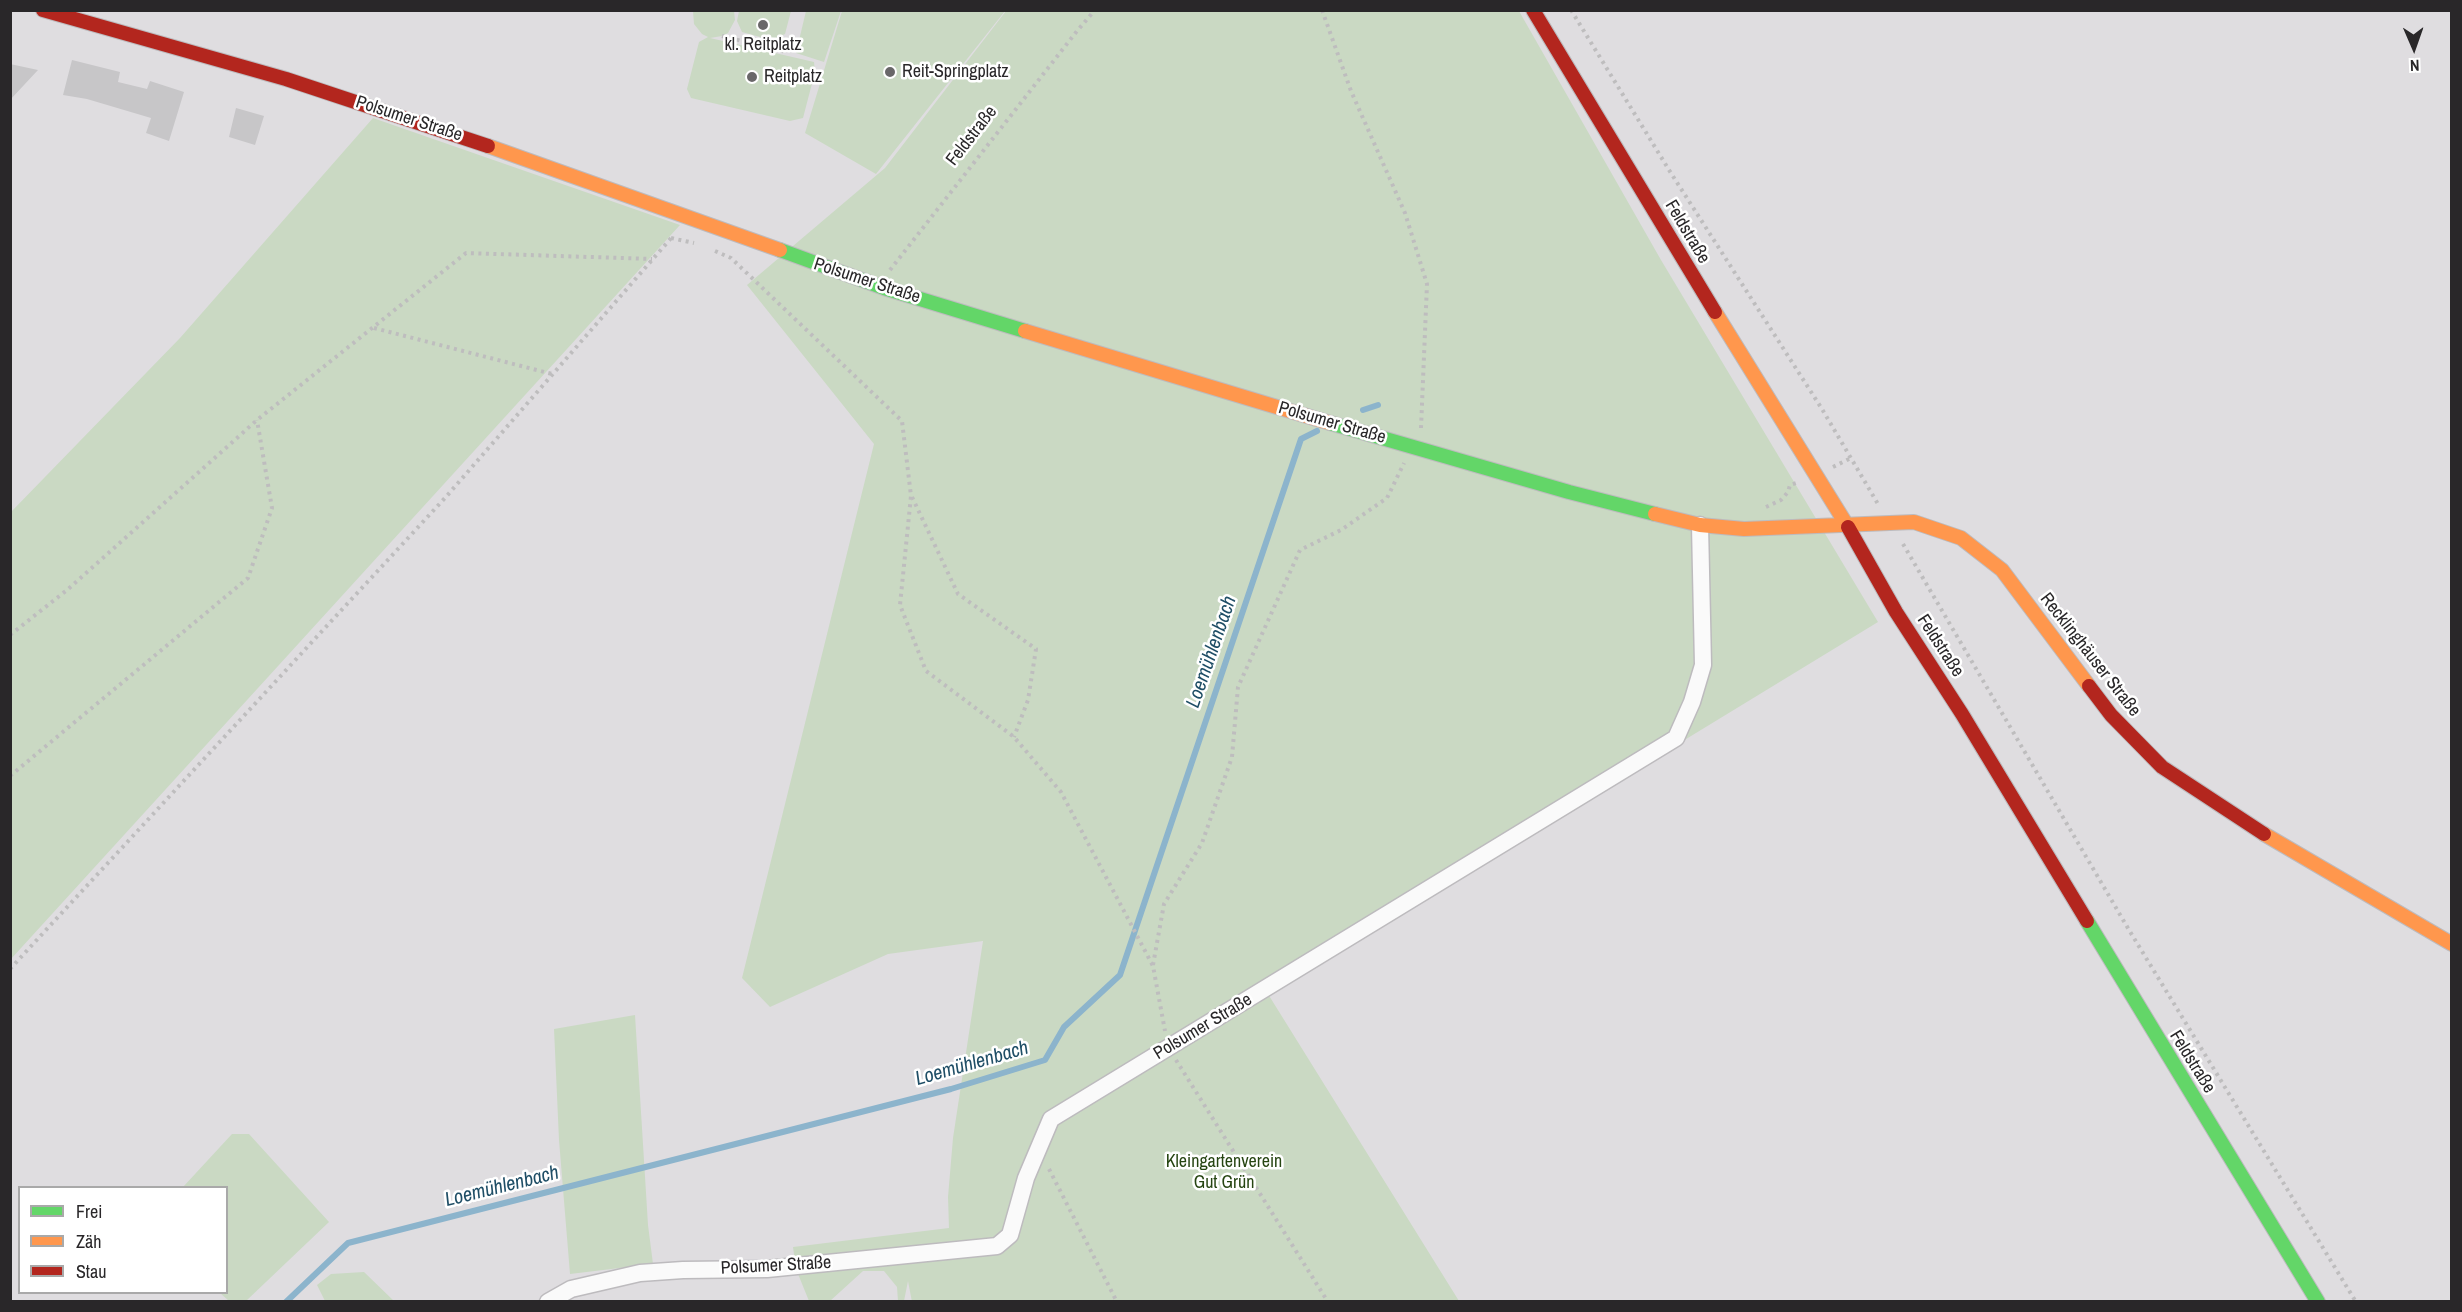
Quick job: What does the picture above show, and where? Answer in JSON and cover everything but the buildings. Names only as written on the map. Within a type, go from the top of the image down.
[{"type":"street","name":"Polsumer Straße","points":[[43,10],[286,79],[504,151],[884,288],[1569,492],[1700,525],[1744,530],[1845,524]]},
{"type":"street","name":"Feldstraße","points":[[1533,10],[1717,315],[1817,475],[1896,612],[1962,714],[2318,1302]]},
{"type":"street","name":"Recklinghäuser Straße","points":[[1845,524],[1914,522],[1961,538],[2002,570],[2111,715],[2162,767],[2254,828],[2451,944]]},
{"type":"street","name":"Polsumer Straße","points":[[548,1302],[571,1289],[640,1273],[767,1269],[997,1246],[1010,1235],[1026,1178],[1051,1119],[1676,738],[1692,702],[1703,665],[1700,525]]},
{"type":"path","name":"Feldstraße","points":[[884,288],[889,271],[1095,10]]},
{"type":"path","points":[[1322,10],[1352,91],[1405,213],[1428,284],[1420,430],[1409,427]]},
{"type":"path","points":[[1571,10],[1851,458],[2129,930],[2356,1302]]},
{"type":"path","points":[[722,36],[786,52]]},
{"type":"path","points":[[10,969],[445,498],[690,219]]},
{"type":"path","points":[[671,238],[702,245]]},
{"type":"path","points":[[712,250],[731,258],[902,421],[911,496],[900,605],[926,671],[1014,737],[1061,792],[1152,966],[1168,1048],[1328,1302]]},
{"type":"path","points":[[10,635],[67,590],[257,420],[466,253],[652,260]]},
{"type":"path","points":[[889,271],[900,275]]},
{"type":"path","points":[[373,327],[552,374]]},
{"type":"path","points":[[10,776],[248,578],[272,507],[257,420]]},
{"type":"path","points":[[1152,966],[1164,904],[1202,843],[1232,757],[1238,687],[1300,550],[1341,530],[1387,498],[1413,447]]},
{"type":"path","points":[[1759,508],[1781,500],[1788,492],[1790,485],[1851,458]]},
{"type":"path","points":[[911,496],[958,594],[1036,649],[1028,700],[1014,737]]},
{"type":"path","points":[[1039,1148],[1117,1302]]},
{"type":"green space","name":"kl. Reitplatz","points":[[739,10],[791,11],[785,34],[771,40],[742,32],[737,21]]},
{"type":"green space","name":"Reitplatz","points":[[693,11],[734,11],[735,20],[728,33],[710,38],[814,62],[815,72],[803,118],[790,121],[691,98],[687,89],[699,42],[708,37],[702,34],[694,24]]},
{"type":"green space","points":[[806,11],[841,11],[824,62],[796,53]]},
{"type":"green space","name":"Reit-Springplatz","points":[[842,11],[1005,11],[876,174],[805,133]]},
{"type":"green space","name":"Kleingartenverein Gut Grün","points":[[1006,11],[1519,11],[1661,260],[1878,622],[1268,994],[1459,1301],[912,1302],[908,1281],[904,1301],[898,1301],[897,1287],[884,1271],[863,1271],[830,1301],[809,1301],[796,1269],[793,1247],[949,1228],[948,1197],[953,1138],[983,941],[888,954],[770,1007],[742,978],[874,444],[747,285],[885,168]]},
{"type":"green space","points":[[373,118],[680,225],[11,959],[11,512],[180,338]]},
{"type":"green space","points":[[635,1015],[648,1225],[653,1264],[570,1274],[559,1140],[554,1029]]},
{"type":"green space","points":[[232,1134],[249,1134],[329,1222],[246,1301],[229,1301],[221,1294],[228,1294],[228,1186],[184,1186]]},
{"type":"green space","points":[[364,1272],[394,1301],[325,1301],[317,1285],[331,1274]]},
{"type":"waterway","name":"Loemühlenbach","points":[[1363,410],[1378,405]]},
{"type":"waterway","name":"Loemühlenbach","points":[[286,1302],[348,1243],[951,1089],[1045,1060],[1064,1027],[1120,975],[1301,439],[1317,431]]},
{"type":"traffic: fast","points":[[780,250],[884,288],[1025,331]]},
{"type":"traffic: fast","points":[[1330,423],[1569,492],[1655,514]]},
{"type":"traffic: fast","points":[[2087,921],[2318,1302]]},
{"type":"traffic: slow","points":[[488,146],[780,250]]},
{"type":"traffic: slow","points":[[1715,312],[1848,527]]},
{"type":"traffic: slow","points":[[1025,331],[1330,423]]},
{"type":"traffic: slow","points":[[1655,514],[1700,525],[1744,529],[1914,522],[1961,538],[2002,570],[2089,686]]},
{"type":"traffic: slow","points":[[2264,834],[2452,944]]},
{"type":"traffic: jam","points":[[43,10],[286,79],[488,146]]},
{"type":"traffic: jam","points":[[1533,10],[1715,312]]},
{"type":"traffic: jam","points":[[1848,527],[1896,612],[1962,714],[2087,921]]},
{"type":"traffic: jam","points":[[2089,686],[2111,715],[2162,767],[2264,834]]},
{"type":"place","name":"kl. Reitplatz","points":[[763,25]]},
{"type":"place","name":"Reit-Springplatz","points":[[890,72]]},
{"type":"place","name":"Reitplatz","points":[[752,77]]}]
